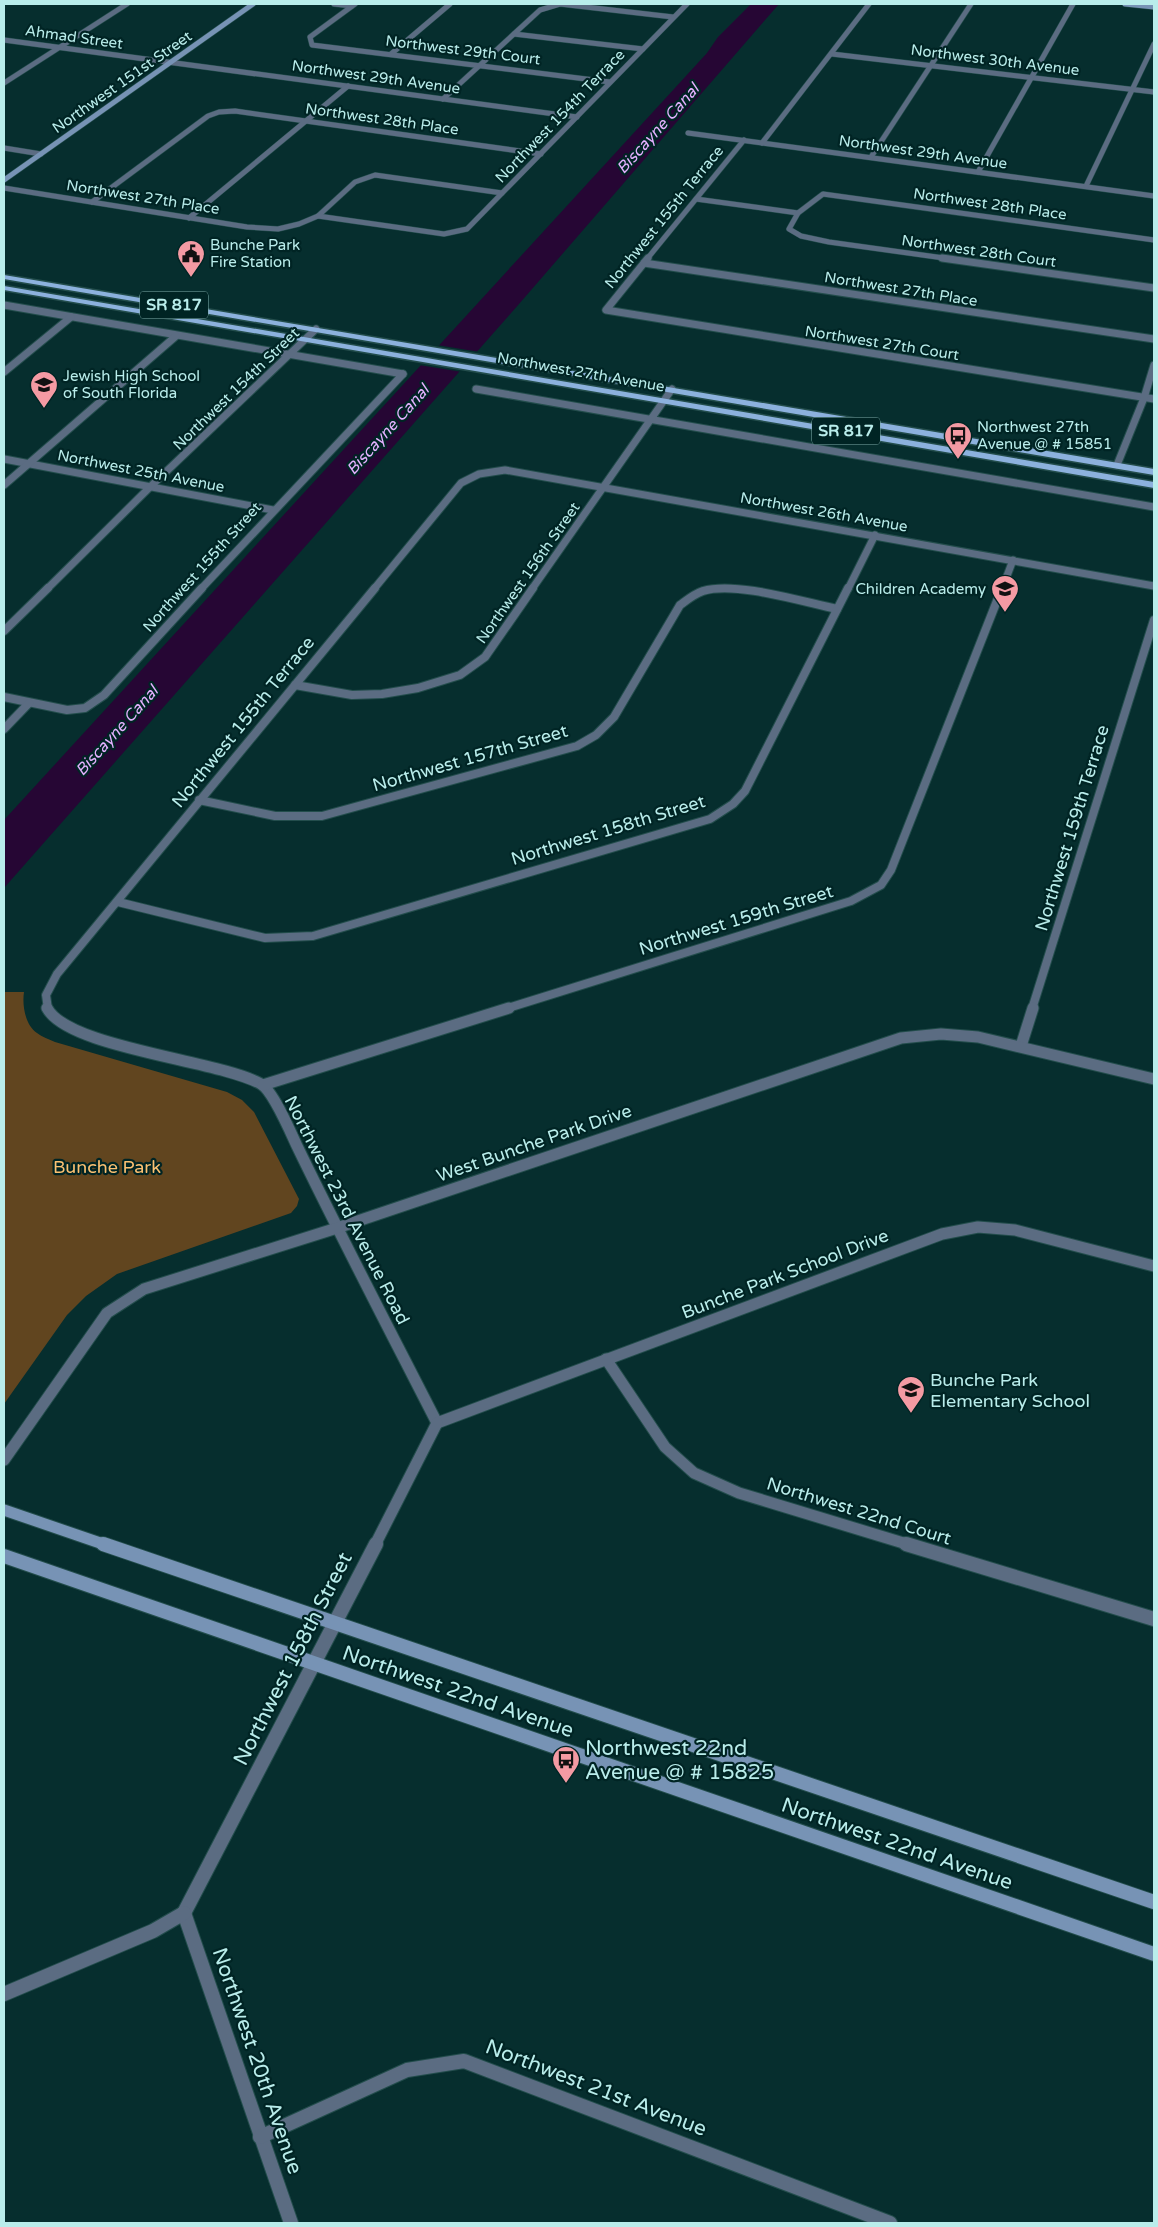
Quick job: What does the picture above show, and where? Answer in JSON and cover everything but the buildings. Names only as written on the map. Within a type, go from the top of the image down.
[{"type":"main road","name":"Northwest 151st Street","points":[[4,180],[253,4]]},
{"type":"main road","points":[[1125,4],[1154,7]]},
{"type":"main road","name":"Northwest 27th Avenue","points":[[4,277],[1154,472]]},
{"type":"main road","name":"Northwest 27th Avenue","points":[[4,288],[1154,485]]},
{"type":"main road","points":[[127,309],[138,299]]},
{"type":"main road","points":[[978,454],[990,452],[1101,470],[1112,469],[1117,465]]},
{"type":"main road","name":"Northwest 22nd Avenue","points":[[4,1510],[1154,1902]]},
{"type":"main road","name":"Northwest 22nd Avenue","points":[[4,1556],[1154,1954]]},
{"type":"street","points":[[4,83],[127,4]]},
{"type":"street","points":[[334,4],[353,5]]},
{"type":"street","points":[[391,54],[450,4]]},
{"type":"street","points":[[443,99],[540,10],[560,4],[673,17]]},
{"type":"street","name":"Northwest 154th Terrace","points":[[318,216],[444,234],[467,229],[484,214],[502,193],[686,4]]},
{"type":"street","points":[[762,143],[870,4]]},
{"type":"street","points":[[871,157],[971,4]]},
{"type":"street","points":[[978,172],[1073,4]]},
{"type":"street","name":"Northwest 29th Court","points":[[353,5],[310,37],[312,45],[610,82]]},
{"type":"street","points":[[514,34],[643,49]]},
{"type":"street","name":"Ahmad Street","points":[[4,40],[171,63]]},
{"type":"street","points":[[1086,186],[1154,44]]},
{"type":"street","name":"Northwest 30th Avenue","points":[[832,54],[1154,92]]},
{"type":"street","name":"Northwest 29th Avenue","points":[[171,63],[577,118]]},
{"type":"street","points":[[189,218],[308,122],[348,86]]},
{"type":"street","name":"Northwest 28th Place","points":[[92,202],[208,116],[220,112],[235,111],[541,154]]},
{"type":"street","name":"Northwest 29th Avenue","points":[[688,133],[1154,196]]},
{"type":"street","name":"Northwest 155th Terrace","points":[[606,310],[744,140]]},
{"type":"street","points":[[4,148],[41,154]]},
{"type":"street","points":[[318,216],[354,182],[376,175],[502,193]]},
{"type":"street","name":"Northwest 27th Place","points":[[4,188],[189,218],[278,229],[299,224],[318,216]]},
{"type":"street","name":"Northwest 28th Place","points":[[798,213],[823,194],[1154,240]]},
{"type":"street","points":[[696,199],[798,213]]},
{"type":"street","name":"Northwest 28th Court","points":[[798,213],[788,229],[801,236],[829,242],[1154,288]]},
{"type":"street","name":"Northwest 27th Place","points":[[644,263],[1154,340]]},
{"type":"street","points":[[4,306],[288,355]]},
{"type":"street","name":"Northwest 27th Court","points":[[606,310],[1154,400]]},
{"type":"street","points":[[4,372],[71,317]]},
{"type":"street","name":"Northwest 154th Street","points":[[4,631],[150,487],[316,329]]},
{"type":"street","points":[[4,485],[176,336]]},
{"type":"street","name":"Northwest 155th Street","points":[[4,697],[67,710],[85,708],[104,695],[273,510],[403,374],[288,355]]},
{"type":"street","points":[[1117,465],[1144,398],[1154,365]]},
{"type":"street","name":"Northwest 27th Avenue","points":[[476,389],[652,418],[1154,507]]},
{"type":"street","name":"Northwest 156th Street","points":[[295,685],[352,694],[382,694],[418,688],[460,675],[485,658],[672,389]]},
{"type":"street","name":"Northwest 25th Avenue","points":[[4,459],[273,510]]},
{"type":"street","name":"Northwest 155th Terrace","points":[[48,1010],[46,994],[57,974],[461,483],[475,474],[488,470]]},
{"type":"street","name":"Northwest 26th Avenue","points":[[488,470],[512,470],[605,486],[1154,586]]},
{"type":"street","name":"Northwest 158th Street","points":[[118,902],[265,938],[313,936],[710,819],[733,804],[745,791],[875,535]]},
{"type":"street","name":"Northwest 159th Street","points":[[264,1085],[851,901],[881,885],[891,870],[1013,560]]},
{"type":"street","name":"Northwest 157th Street","points":[[199,800],[268,816],[298,819],[322,816],[577,746],[596,735],[614,717],[680,605],[692,596],[705,590],[725,589],[837,609]]},
{"type":"street","name":"Northwest 159th Terrace","points":[[1021,1046],[1154,620]]},
{"type":"street","points":[[4,729],[29,703]]},
{"type":"street","name":"Northwest 23rd Avenue Road","points":[[48,1010],[57,1022],[80,1033],[264,1085],[282,1114],[337,1228],[436,1422]]},
{"type":"street","name":"West Bunche Park Drive","points":[[4,1460],[107,1314],[144,1289],[337,1228],[900,1038],[941,1034],[978,1037],[1154,1079]]},
{"type":"street","name":"Bunche Park School Drive","points":[[436,1422],[942,1234],[978,1227],[1015,1230],[1154,1266]]},
{"type":"street","name":"Northwest 22nd Court","points":[[606,1359],[665,1447],[694,1473],[740,1493],[1154,1619]]},
{"type":"street","name":"Northwest 158th Street","points":[[184,1913],[315,1664],[436,1422]]},
{"type":"street","points":[[4,1994],[153,1930],[184,1913]]},
{"type":"street","name":"Northwest 20th Avenue","points":[[184,1913],[291,2223]]},
{"type":"street","name":"Northwest 21st Avenue","points":[[260,2137],[407,2070],[464,2061],[890,2223]]},
{"type":"green space","name":"Bunche Park","points":[[4,992],[24,992],[23,1003],[27,1020],[33,1029],[46,1038],[227,1092],[242,1100],[254,1112],[299,1199],[297,1206],[291,1213],[117,1274],[86,1296],[67,1315],[4,1404]]},
{"type":"water","name":"Biscayne Canal","points":[[751,4],[779,4],[519,304],[4,888],[4,820],[707,53],[718,37]]},
{"type":"pier","points":[[437,345],[480,352],[462,372],[419,365]]},
{"type":"place","name":"Bunche Park Fire Station","points":[[191,278]]},
{"type":"place","name":"Jewish High School of South Florida","points":[[44,409]]},
{"type":"place","name":"Northwest 27th Avenue @ # 15851","points":[[958,460]]},
{"type":"place","name":"Children Academy","points":[[1005,613]]},
{"type":"place","name":"Bunche Park Elementary School","points":[[911,1414]]},
{"type":"place","name":"Northwest 22nd Avenue @ # 15825","points":[[566,1784]]}]
